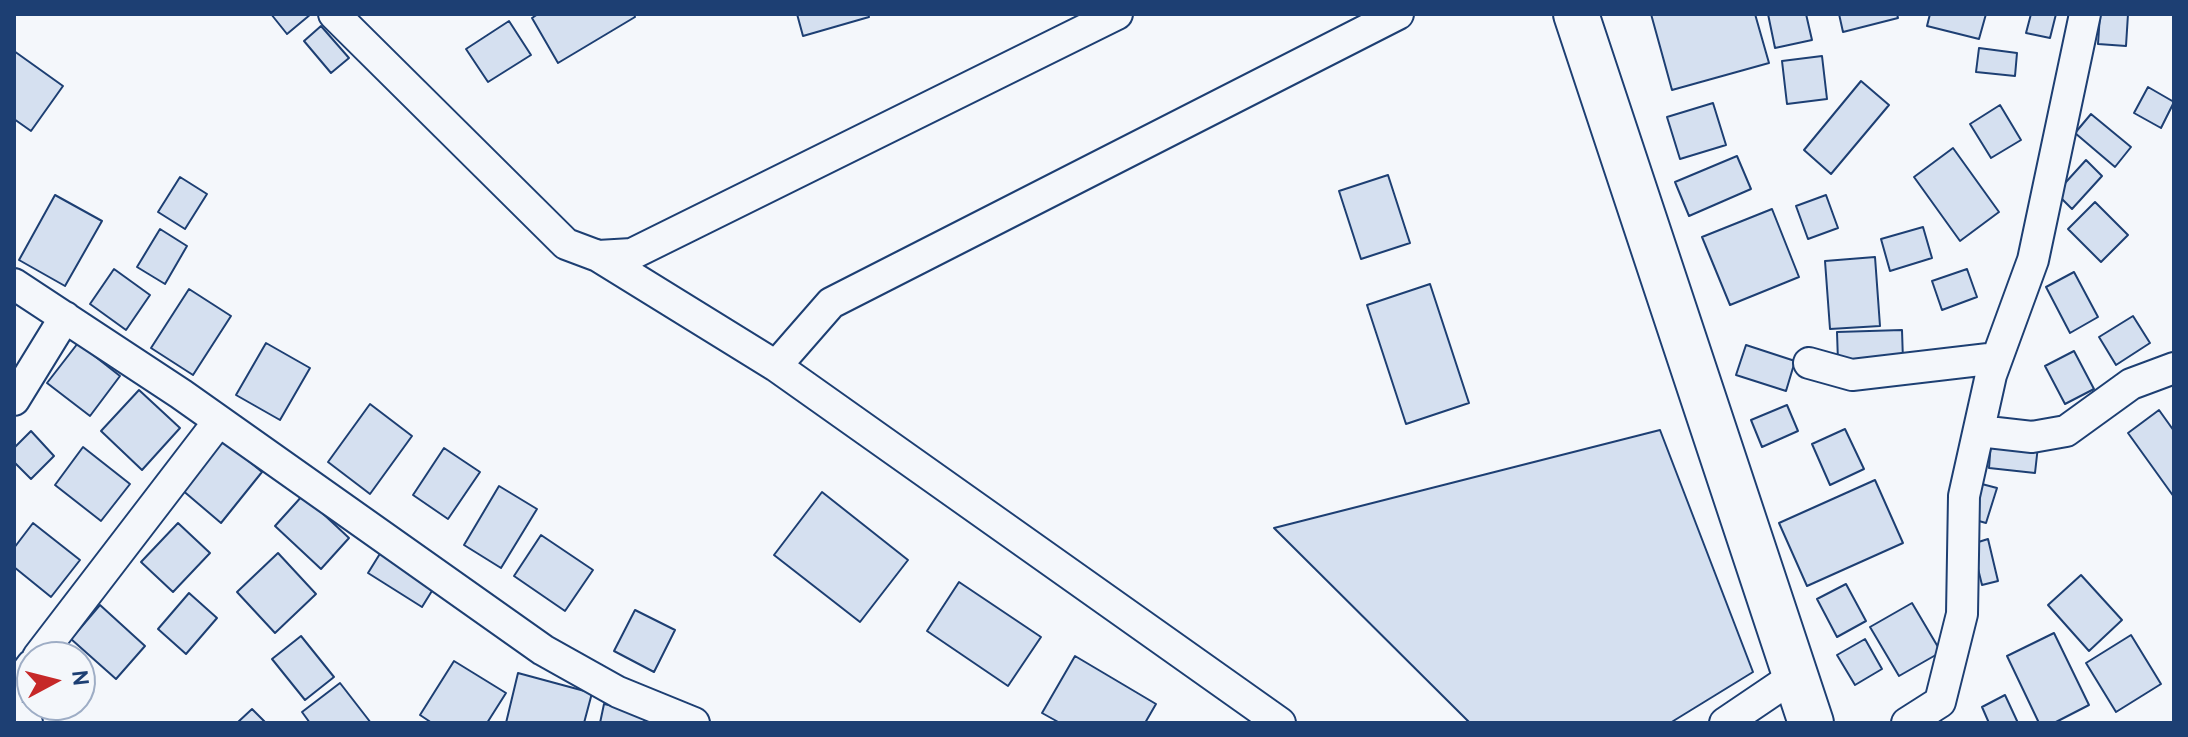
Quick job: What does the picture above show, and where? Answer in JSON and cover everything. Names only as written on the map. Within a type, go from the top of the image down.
[{"type":"highway","points":[[1576,14],[1811,723]]},
{"type":"street","points":[[334,14],[566,244],[598,256],[776,366],[1280,723]]},
{"type":"street","points":[[598,256],[632,254],[1117,14]]},
{"type":"street","points":[[776,366],[831,303],[1398,14]]},
{"type":"street","points":[[1907,723],[1948,713],[1962,614],[1964,496],[1997,358],[2033,260],[2085,14]]},
{"type":"street","points":[[14,284],[219,421],[543,650],[618,692],[694,723]]},
{"type":"street","points":[[14,400],[65,317]]},
{"type":"street","points":[[1809,363],[1852,375],[1997,358]]},
{"type":"street","points":[[1979,431],[2032,437],[2066,431],[2131,384],[2174,368]]},
{"type":"street","points":[[50,641],[219,421]]},
{"type":"street","points":[[1725,723],[1796,675]]},
{"type":"street","points":[[14,715],[27,723]]},
{"type":"building","points":[[271,14],[311,14],[287,34]]},
{"type":"building","points":[[538,14],[634,14],[635,17],[558,63],[532,18]]},
{"type":"building","points":[[797,14],[868,14],[869,17],[803,36]]},
{"type":"building","points":[[1651,14],[1755,14],[1769,63],[1672,90]]},
{"type":"building","points":[[1768,14],[1806,14],[1812,40],[1775,48]]},
{"type":"building","points":[[1839,14],[1897,14],[1898,18],[1843,32]]},
{"type":"building","points":[[1930,14],[1986,14],[1979,39],[1927,26]]},
{"type":"building","points":[[2031,14],[2056,14],[2050,38],[2026,33]]},
{"type":"building","points":[[2100,14],[2128,14],[2126,46],[2098,44]]},
{"type":"building","points":[[509,21],[531,55],[488,82],[466,49]]},
{"type":"building","points":[[321,26],[349,58],[331,73],[304,41]]},
{"type":"building","points":[[1979,48],[2017,53],[2015,76],[1976,72]]},
{"type":"building","points":[[14,51],[63,86],[31,131],[14,119]]},
{"type":"building","points":[[1822,56],[1827,99],[1787,104],[1782,61]]},
{"type":"building","points":[[1861,81],[1889,105],[1831,174],[1804,150]]},
{"type":"building","points":[[2148,87],[2174,102],[2161,128],[2134,113]]},
{"type":"building","points":[[1713,103],[1726,145],[1680,159],[1667,117]]},
{"type":"building","points":[[2000,105],[2021,140],[1991,158],[1970,124]]},
{"type":"building","points":[[2091,114],[2131,147],[2115,167],[2075,133]]},
{"type":"building","points":[[1953,148],[1999,212],[1960,241],[1914,177]]},
{"type":"building","points":[[1737,156],[1751,189],[1689,216],[1675,182]]},
{"type":"building","points":[[2086,160],[2102,176],[2072,209],[2056,193]]},
{"type":"building","points":[[1388,175],[1410,243],[1361,259],[1339,191]]},
{"type":"building","points":[[180,177],[207,194],[185,229],[158,212]]},
{"type":"building","points":[[55,195],[102,221],[65,286],[19,260]]},
{"type":"building","points":[[1826,195],[1838,228],[1808,239],[1796,206]]},
{"type":"building","points":[[2095,202],[2128,235],[2101,262],[2068,229]]},
{"type":"building","points":[[1772,209],[1799,277],[1730,305],[1702,237]]},
{"type":"building","points":[[1923,227],[1932,258],[1890,271],[1881,239]]},
{"type":"building","points":[[160,229],[187,246],[165,284],[137,267]]},
{"type":"building","points":[[1875,257],[1880,326],[1830,329],[1825,261]]},
{"type":"building","points":[[114,269],[150,295],[126,330],[90,304]]},
{"type":"building","points":[[1967,269],[1977,297],[1942,310],[1932,281]]},
{"type":"building","points":[[2074,272],[2098,317],[2070,333],[2046,287]]},
{"type":"building","points":[[1430,284],[1469,403],[1406,424],[1367,305]]},
{"type":"building","points":[[189,289],[231,316],[193,375],[151,348]]},
{"type":"building","points":[[2133,316],[2150,343],[2116,365],[2099,337]]},
{"type":"building","points":[[1902,330],[1903,361],[1838,362],[1837,332]]},
{"type":"building","points":[[78,343],[120,376],[90,416],[47,383]]},
{"type":"building","points":[[266,343],[310,368],[280,420],[236,395]]},
{"type":"building","points":[[1746,345],[1795,361],[1786,391],[1736,375]]},
{"type":"building","points":[[2074,351],[2094,389],[2065,404],[2045,366]]},
{"type":"building","points":[[139,390],[180,428],[142,470],[101,431]]},
{"type":"building","points":[[370,404],[412,436],[370,494],[328,462]]},
{"type":"building","points":[[1787,405],[1798,431],[1762,447],[1751,420]]},
{"type":"building","points":[[2159,410],[2174,431],[2174,497],[2128,433]]},
{"type":"building","points":[[1845,429],[1864,469],[1830,485],[1812,444]]},
{"type":"building","points":[[1660,430],[1753,672],[1670,723],[1470,723],[1274,528]]},
{"type":"building","points":[[31,431],[54,456],[31,479],[14,462],[14,448]]},
{"type":"building","points":[[221,438],[262,472],[221,523],[181,489]]},
{"type":"building","points":[[1991,441],[2038,446],[2035,473],[1989,468]]},
{"type":"building","points":[[83,447],[130,484],[101,521],[55,485]]},
{"type":"building","points":[[444,448],[480,472],[448,519],[413,495]]},
{"type":"building","points":[[1875,480],[1903,543],[1807,586],[1779,523]]},
{"type":"building","points":[[1978,483],[1997,488],[1986,523],[1968,518]]},
{"type":"building","points":[[499,486],[537,509],[501,568],[464,545]]},
{"type":"building","points":[[822,492],[908,560],[860,622],[774,555]]},
{"type":"building","points":[[303,495],[349,538],[321,569],[275,526]]},
{"type":"building","points":[[33,523],[80,560],[51,597],[14,567],[14,548]]},
{"type":"building","points":[[178,523],[210,553],[173,592],[141,562]]},
{"type":"building","points":[[541,535],[593,570],[565,611],[514,576]]},
{"type":"building","points":[[1988,539],[1998,581],[1982,585],[1972,544]]},
{"type":"building","points":[[381,552],[435,586],[422,607],[368,573]]},
{"type":"building","points":[[278,553],[316,594],[275,633],[237,592]]},
{"type":"building","points":[[2081,575],[2122,620],[2089,651],[2048,605]]},
{"type":"building","points":[[959,582],[1041,637],[1008,686],[927,631]]},
{"type":"building","points":[[1846,584],[1866,621],[1837,637],[1817,599]]},
{"type":"building","points":[[189,593],[217,618],[186,654],[158,629]]},
{"type":"building","points":[[1912,603],[1941,652],[1899,676],[1870,627]]},
{"type":"building","points":[[100,605],[145,646],[116,679],[96,661],[96,641],[71,639]]},
{"type":"building","points":[[635,610],[675,630],[654,672],[614,651]]},
{"type":"building","points":[[2054,633],[2089,705],[2054,723],[2039,723],[2007,656]]},
{"type":"building","points":[[2131,635],[2161,684],[2116,712],[2086,663]]},
{"type":"building","points":[[301,636],[334,677],[305,700],[272,659]]},
{"type":"building","points":[[1865,639],[1882,669],[1855,685],[1837,655]]},
{"type":"building","points":[[1075,656],[1156,704],[1145,723],[1060,723],[1042,713]]},
{"type":"building","points":[[454,661],[506,693],[487,723],[432,723],[420,715]]},
{"type":"building","points":[[518,673],[592,693],[584,723],[506,723]]},
{"type":"building","points":[[340,683],[371,723],[310,723],[302,712]]},
{"type":"building","points":[[2005,695],[2018,723],[1989,723],[1982,707]]},
{"type":"building","points":[[604,704],[646,713],[644,723],[600,723]]},
{"type":"building","points":[[252,709],[266,723],[237,723]]}]
